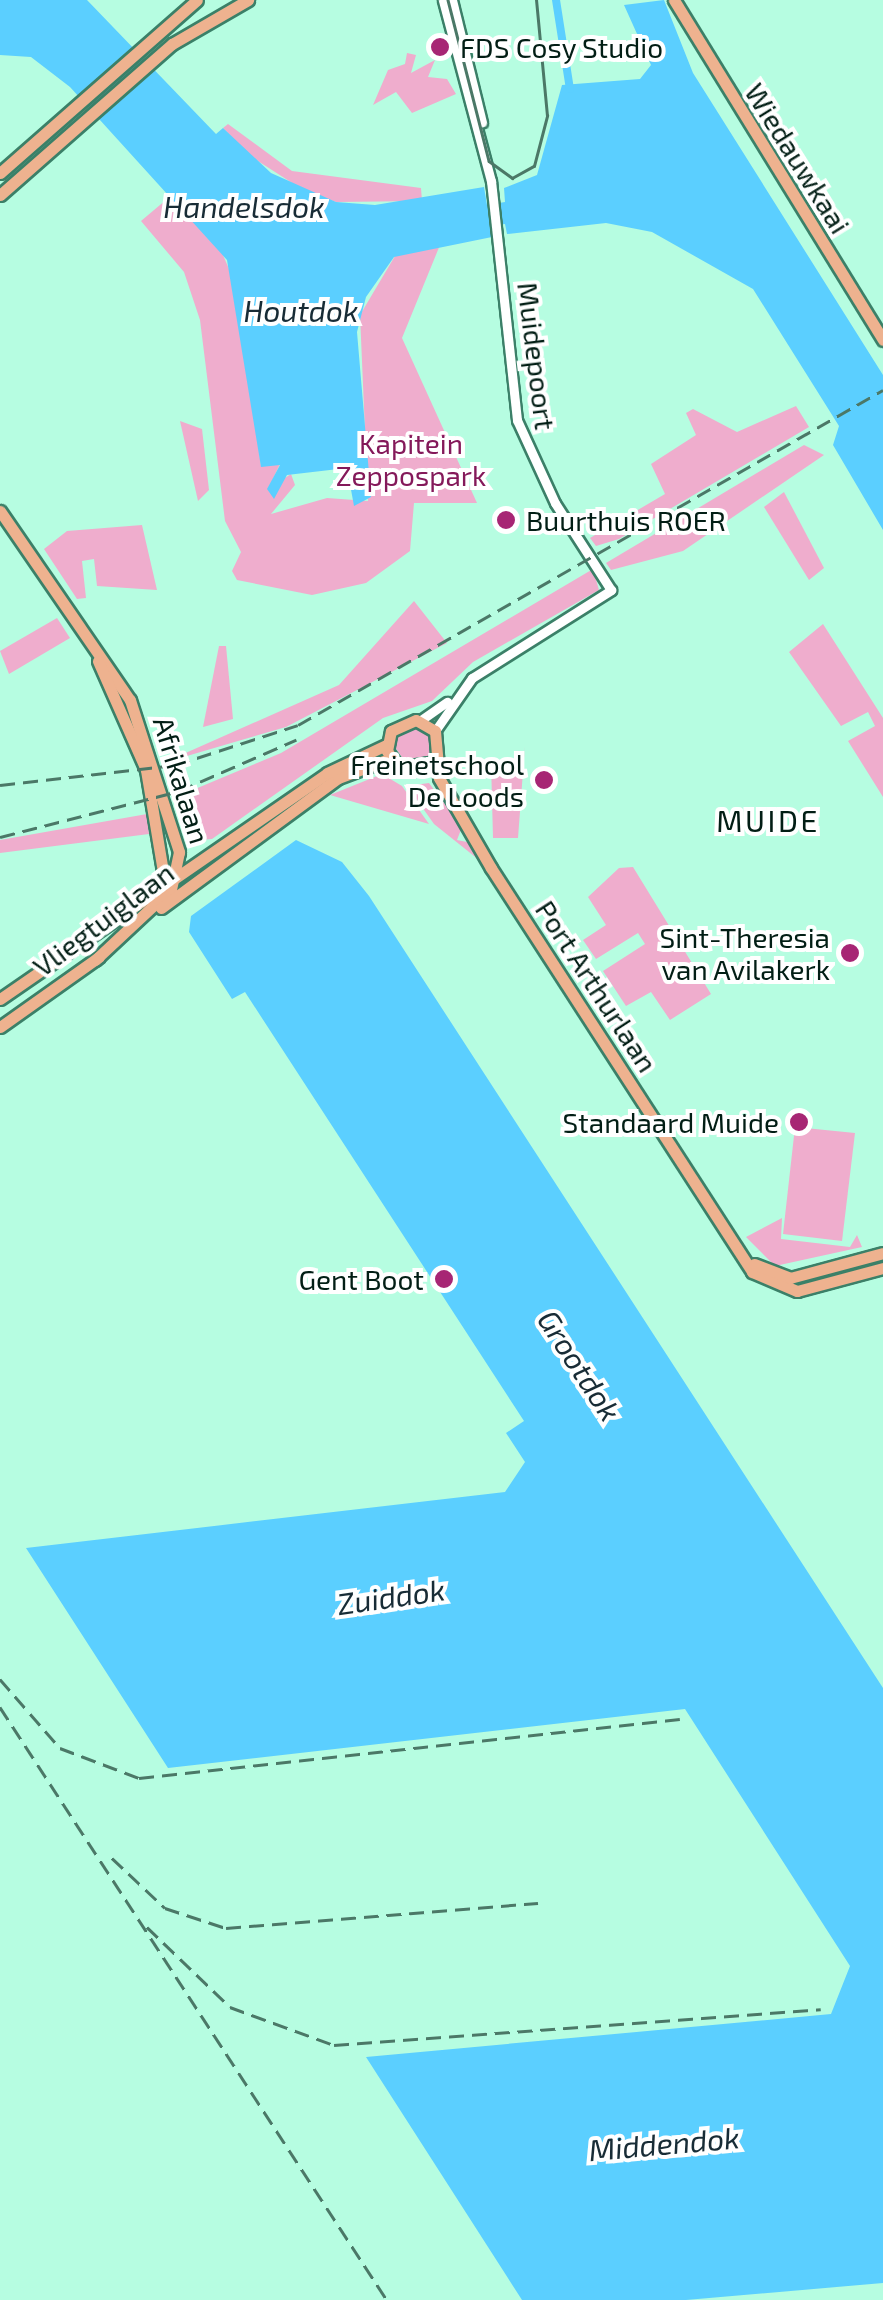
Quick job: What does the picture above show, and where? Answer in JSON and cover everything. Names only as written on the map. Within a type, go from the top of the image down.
[{"type":"main road","points":[[0,173],[197,0]]},
{"type":"main road","name":"Wiedauwkaai","points":[[674,0],[883,340]]},
{"type":"main road","points":[[0,195],[161,53],[239,2]]},
{"type":"main road","name":"Afrikalaan","points":[[0,510],[130,700],[180,855],[180,874]]},
{"type":"main road","name":"Afrikalaan","points":[[84,632],[126,712],[167,860],[180,874]]},
{"type":"main road","points":[[421,720],[435,732]]},
{"type":"main road","name":"Port Arthurlaan","points":[[386,745],[396,726],[421,720]]},
{"type":"main road","name":"Port Arthurlaan","points":[[435,732],[434,762],[450,796],[752,1272],[788,1284]]},
{"type":"main road","points":[[386,745],[390,759]]},
{"type":"main road","name":"Vliegtuiglaan","points":[[0,999],[326,773],[386,745]]},
{"type":"main road","name":"Port Arthurlaan","points":[[390,759],[420,771],[450,796]]},
{"type":"main road","name":"Vliegtuiglaan","points":[[0,1026],[338,778],[390,759]]},
{"type":"main road","points":[[420,771],[434,762]]},
{"type":"main road","points":[[180,855],[202,860]]},
{"type":"main road","points":[[162,886],[167,860]]},
{"type":"main road","points":[[95,960],[180,874],[197,878]]},
{"type":"main road","points":[[788,1284],[883,1254]]},
{"type":"main road","points":[[788,1284],[883,1268]]},
{"type":"street","points":[[444,0],[491,179]]},
{"type":"street","points":[[452,0],[478,78],[491,179]]},
{"type":"street","name":"Muidepoort","points":[[491,179],[517,420],[554,503],[608,578]]},
{"type":"street","name":"Port Arthurlaan","points":[[421,720],[519,649],[608,596],[608,578]]},
{"type":"street","name":"Port Arthurlaan","points":[[435,732],[453,698]]},
{"type":"green space","points":[[407,53],[416,55],[411,73],[435,60],[428,77],[447,79],[456,94],[412,113],[396,92],[373,105],[388,70],[405,64]]},
{"type":"green space","points":[[228,124],[292,171],[421,188],[422,201],[336,202],[300,188],[250,156],[223,128]]},
{"type":"green space","name":"Kapitein Zeppospark","points":[[173,194],[220,248],[238,290],[261,466],[280,464],[268,489],[291,474],[295,485],[271,514],[327,498],[368,501],[360,315],[395,256],[440,245],[402,338],[477,503],[414,503],[410,551],[366,583],[312,595],[237,580],[232,571],[241,552],[225,521],[200,320],[184,272],[141,221]]},
{"type":"green space","points":[[796,406],[809,427],[619,539],[596,546],[590,538],[665,494],[651,464],[696,435],[686,413],[693,409],[737,432]]},
{"type":"green space","points":[[180,421],[202,429],[209,490],[198,501]]},
{"type":"green space","points":[[804,445],[824,455],[683,551],[611,570],[606,563]]},
{"type":"green space","points":[[784,492],[824,568],[809,580],[764,507]]},
{"type":"green space","points":[[142,525],[157,590],[97,586],[94,559],[82,561],[86,598],[77,599],[44,549],[67,531]]},
{"type":"green space","points":[[593,569],[599,590],[473,662],[432,701],[383,718],[212,839],[189,841],[176,797],[281,753]]},
{"type":"green space","points":[[414,601],[447,643],[286,727],[163,763],[339,685]]},
{"type":"green space","points":[[57,618],[70,638],[9,674],[0,651]]},
{"type":"green space","points":[[823,624],[883,718],[883,797],[848,741],[875,726],[868,712],[841,726],[789,652]]},
{"type":"green space","points":[[219,646],[226,646],[233,719],[203,727]]},
{"type":"green space","points":[[413,723],[433,735],[432,758],[409,768],[391,741]]},
{"type":"green space","points":[[525,745],[518,838],[493,838],[491,762],[523,766]]},
{"type":"green space","points":[[382,774],[402,786],[429,824],[330,795]]},
{"type":"green space","points":[[429,783],[462,827],[457,840],[472,843],[479,860],[434,824],[407,786]]},
{"type":"green space","points":[[147,814],[149,834],[0,853],[0,840]]},
{"type":"green space","points":[[633,867],[711,994],[670,1020],[651,992],[626,1006],[603,971],[645,944],[638,933],[596,959],[583,940],[606,925],[588,897],[619,868]]},
{"type":"green space","points":[[795,1127],[855,1133],[842,1241],[783,1234]]},
{"type":"green space","points":[[782,1218],[781,1239],[850,1247],[857,1235],[862,1247],[775,1266],[746,1237]]},
{"type":"water","points":[[0,0],[87,0],[216,134],[223,128],[271,173],[336,202],[375,205],[484,187],[487,205],[505,202],[504,188],[537,175],[562,85],[640,79],[651,65],[624,5],[664,0],[693,73],[883,375],[883,530],[833,445],[839,426],[753,289],[652,232],[606,223],[507,234],[505,224],[491,226],[492,237],[394,257],[366,297],[357,332],[371,497],[354,506],[347,468],[287,475],[274,499],[267,489],[280,465],[261,467],[227,260],[70,87],[31,57],[0,55]]},
{"type":"water","points":[[296,840],[342,862],[369,896],[883,1688],[883,2283],[686,2300],[522,2300],[366,2057],[831,2014],[850,1966],[685,1709],[168,1768],[26,1548],[505,1492],[525,1462],[506,1433],[524,1421],[245,992],[232,999],[189,932],[191,916]]},
{"type":"waterway","points":[[556,0],[570,89]]},
{"type":"tram line","points":[[448,0],[489,161],[512,178],[534,166],[547,116],[536,0]]},
{"type":"railway","points":[[0,785],[175,765],[298,725],[883,390]]},
{"type":"railway","points":[[0,837],[179,791],[296,740]]},
{"type":"railway","points":[[0,1679],[60,1748],[139,1778],[680,1719]]},
{"type":"railway","points":[[0,1707],[387,2300]]},
{"type":"railway","points":[[112,1858],[165,1908],[226,1928],[538,1903]]},
{"type":"railway","points":[[147,1927],[230,2007],[334,2045],[821,2009]]},
{"type":"place","name":"FDS Cosy Studio","points":[[440,47]]},
{"type":"place","name":"Buurthuis ROER","points":[[506,520]]},
{"type":"place","name":"Freinetschool De Loods","points":[[544,780]]},
{"type":"place","name":"Sint-Theresia van Avilakerk","points":[[850,953]]},
{"type":"place","name":"Standaard Muide","points":[[799,1122]]},
{"type":"place","name":"Gent Boot","points":[[444,1279]]},
{"type":"district","name":"MUIDE","points":[[768,820]]},
{"type":"water label","name":"Handelsdok","points":[[244,206]]},
{"type":"water label","name":"Houtdok","points":[[301,310]]},
{"type":"water label","name":"Grootdok","points":[[580,1365]]},
{"type":"water label","name":"Zuiddok","points":[[391,1596]]},
{"type":"water label","name":"Middendok","points":[[664,2143]]}]
